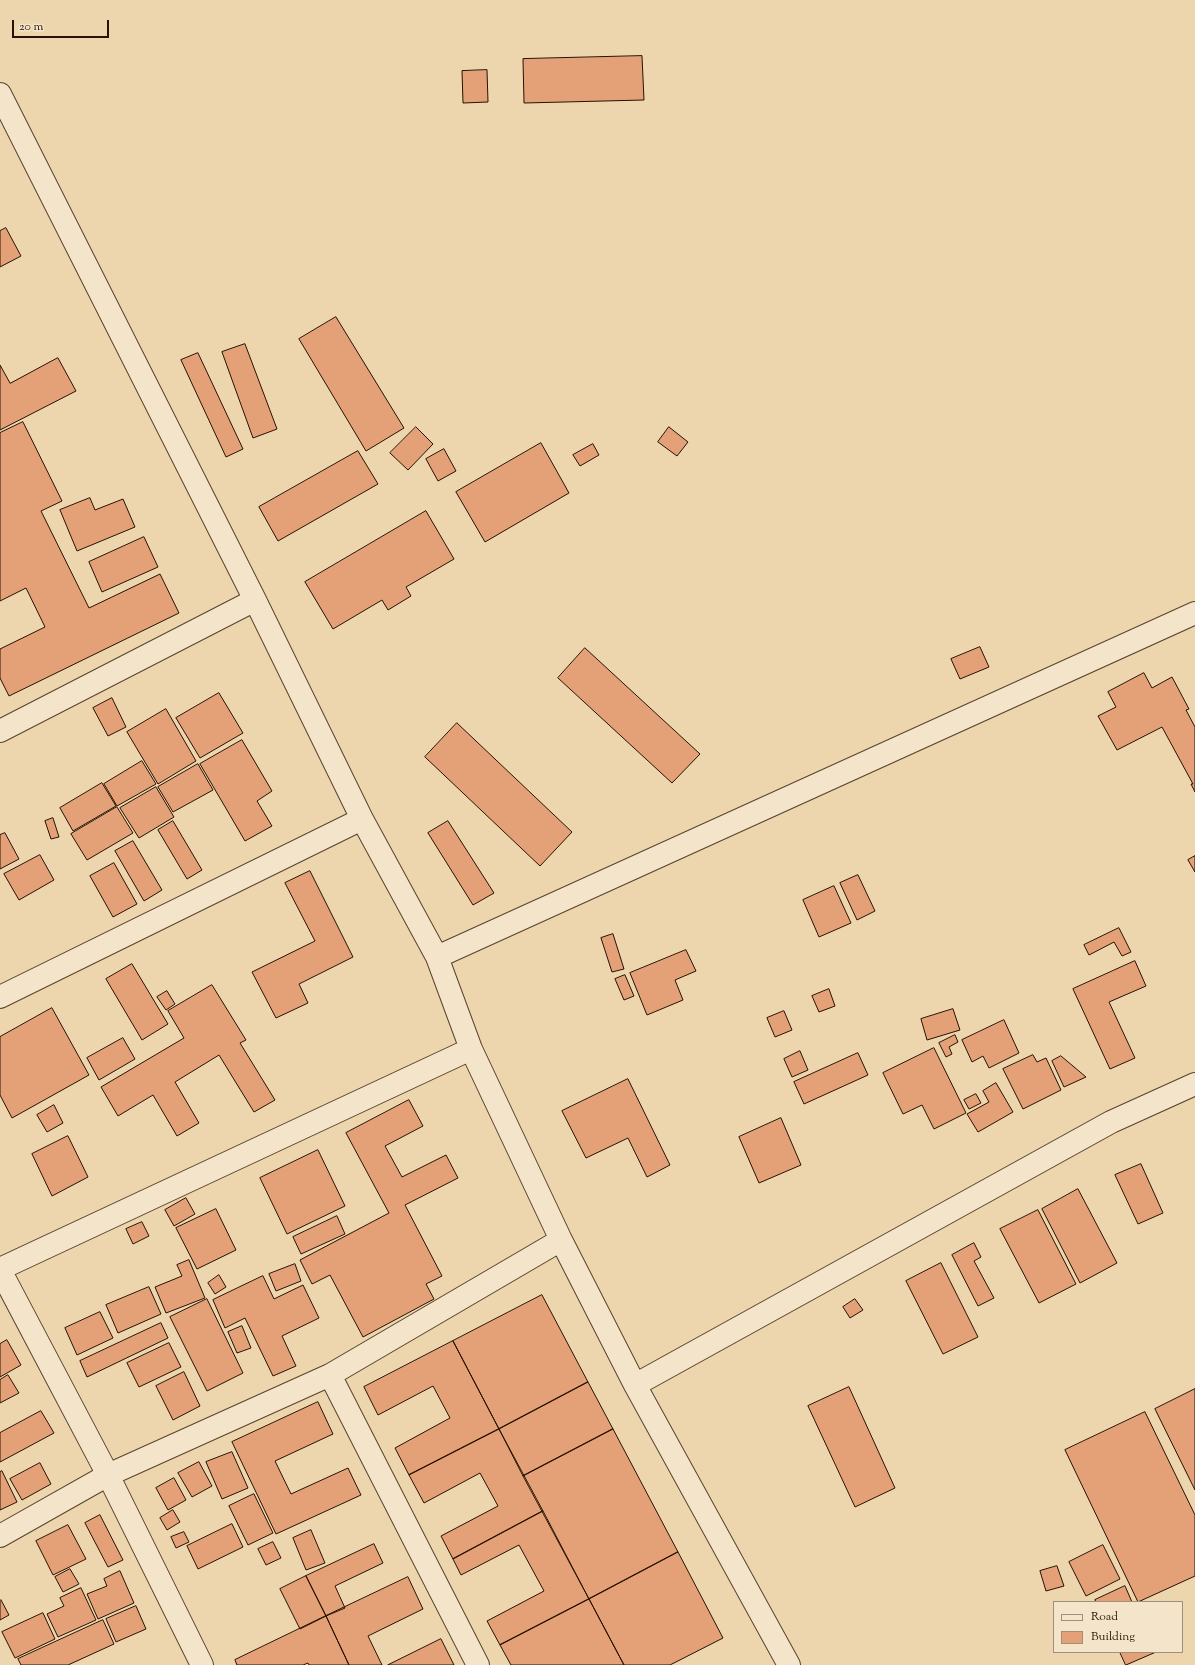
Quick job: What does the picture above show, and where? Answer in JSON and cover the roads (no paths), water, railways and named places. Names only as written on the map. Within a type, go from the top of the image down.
[{"type":"street","points":[[0,94],[255,600],[362,819],[437,957],[471,1048],[561,1240],[635,1385],[789,1665]]},
{"type":"street","points":[[0,731],[255,600]]},
{"type":"street","points":[[437,957],[1195,613]]},
{"type":"street","points":[[0,997],[362,819]]},
{"type":"street","points":[[202,1665],[108,1475],[0,1270],[471,1048]]},
{"type":"street","points":[[635,1385],[1111,1122],[1195,1084]]},
{"type":"street","points":[[0,1536],[108,1475],[330,1375],[561,1240]]},
{"type":"street","points":[[330,1375],[478,1665]]}]
